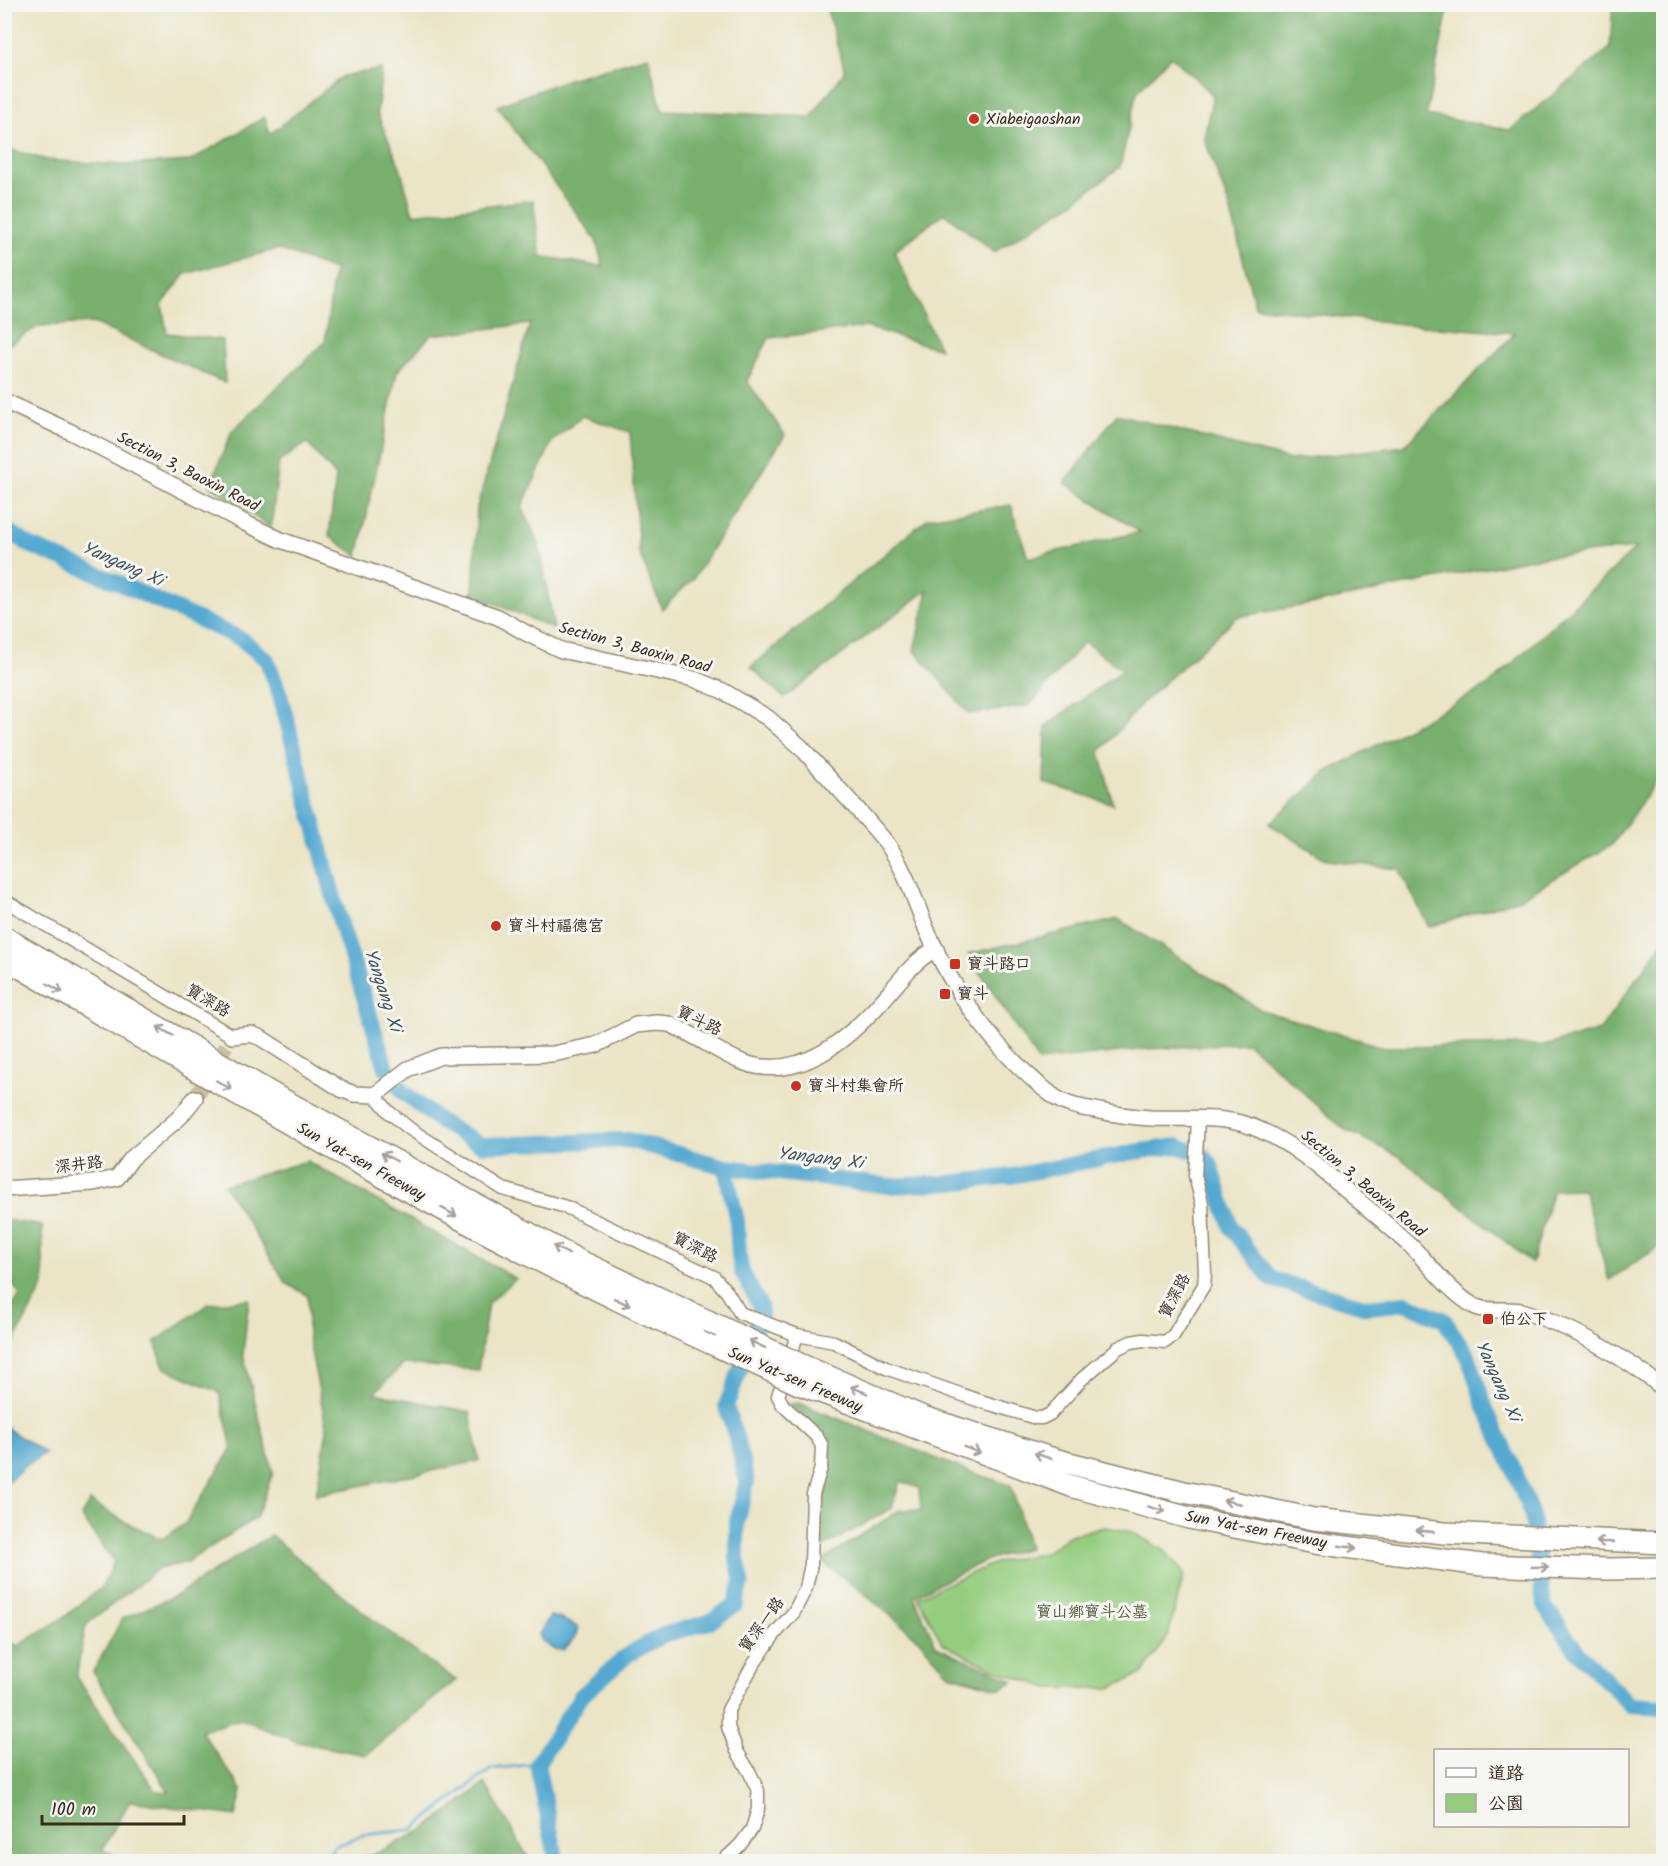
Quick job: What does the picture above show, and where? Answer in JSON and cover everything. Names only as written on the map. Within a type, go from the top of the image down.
[{"type":"highway","name":"Sun Yat-sen Freeway","points":[[4,937],[278,1097],[578,1260],[708,1321],[802,1376],[1071,1486],[1189,1518],[1316,1543],[1482,1565],[1607,1569],[1664,1568]]},
{"type":"highway","name":"Sun Yat-sen Freeway","points":[[4,958],[363,1165],[616,1300],[719,1347],[1057,1460],[1172,1489],[1314,1519],[1444,1533],[1664,1543]]},
{"type":"street","name":"Section 3, Baoxin Road","points":[[4,401],[71,432],[281,540],[498,617],[561,650],[694,680],[723,690],[751,706],[801,747],[888,845],[936,949],[959,992],[984,1027],[1018,1064],[1053,1096],[1074,1106],[1130,1116],[1219,1120],[1251,1126],[1287,1143],[1310,1159],[1367,1207],[1408,1243],[1460,1296],[1475,1306],[1482,1309],[1520,1310],[1535,1315],[1600,1347],[1647,1374],[1664,1389]]},
{"type":"street","name":"寶深路","points":[[4,900],[232,1036],[251,1034],[261,1038],[347,1091],[375,1095],[389,1112],[410,1129],[503,1188],[566,1207],[714,1277],[740,1313],[797,1335],[834,1342],[886,1368],[1021,1414],[1042,1418],[1050,1414],[1088,1373],[1119,1348],[1131,1342],[1165,1341],[1173,1336],[1204,1285],[1202,1203],[1195,1176],[1198,1119]]},
{"type":"street","name":"寶斗路","points":[[375,1095],[408,1069],[441,1056],[553,1054],[596,1045],[636,1025],[657,1023],[669,1024],[734,1058],[751,1064],[770,1068],[793,1065],[818,1056],[846,1036],[916,964],[936,949]]},
{"type":"street","name":"深井路","points":[[4,1189],[93,1183],[117,1178],[132,1158],[180,1117],[195,1098]]},
{"type":"street","name":"寶深一路","points":[[722,1862],[740,1845],[752,1829],[758,1809],[758,1791],[737,1751],[728,1727],[728,1710],[753,1665],[794,1612],[806,1588],[811,1564],[813,1494],[821,1468],[822,1446],[817,1437],[783,1405],[778,1396],[797,1335]]},
{"type":"green space","points":[[845,4],[1449,5],[1426,115],[1510,130],[1610,48],[1613,5],[1663,5],[1663,771],[1612,845],[1519,899],[1429,927],[1399,869],[1327,860],[1269,824],[1326,772],[1489,685],[1636,548],[1536,558],[1237,617],[1141,704],[1100,752],[1113,804],[1044,783],[1046,726],[1123,670],[1084,642],[1029,706],[969,714],[914,650],[928,590],[784,698],[751,667],[928,518],[1011,505],[1028,558],[1140,532],[1065,483],[1117,414],[1291,460],[1404,446],[1515,333],[1411,325],[1255,307],[1230,208],[1204,138],[1213,95],[1171,56],[1137,92],[1120,167],[1070,205],[994,252],[944,213],[894,252],[940,349],[866,327],[769,338],[747,381],[785,435],[693,579],[662,609],[639,552],[630,432],[582,416],[552,442],[522,507],[539,544],[554,629],[473,594],[477,507],[530,324],[431,335],[397,372],[358,556],[329,536],[336,476],[307,443],[279,462],[271,528],[210,485],[232,431],[325,342],[334,270],[278,249],[185,274],[162,305],[167,333],[223,340],[225,383],[93,323],[39,326],[5,347],[5,148],[47,160],[123,165],[190,161],[265,117],[270,134],[343,76],[382,69],[377,113],[400,167],[413,214],[533,200],[541,256],[603,267],[596,240],[497,106],[566,80],[648,56],[662,110],[811,117],[845,71],[826,7]]},
{"type":"green space","points":[[1118,919],[1261,1010],[1382,1047],[1547,1045],[1600,1030],[1663,942],[1663,1244],[1609,1280],[1583,1189],[1553,1190],[1532,1263],[1398,1156],[1344,1129],[1248,1043],[1148,1049],[1038,1061],[968,954]]},
{"type":"green space","points":[[307,1161],[516,1279],[488,1303],[478,1370],[404,1364],[374,1393],[470,1412],[479,1461],[316,1495],[327,1430],[308,1337],[308,1296],[286,1283],[224,1185]]},
{"type":"green space","points":[[5,1220],[42,1226],[44,1285],[5,1358],[5,1318],[20,1295],[5,1272]]},
{"type":"green space","points":[[249,1299],[243,1354],[273,1473],[256,1518],[187,1562],[158,1569],[86,1625],[76,1677],[156,1791],[169,1792],[93,1672],[122,1619],[175,1596],[271,1535],[361,1610],[456,1680],[366,1755],[297,1742],[241,1719],[201,1731],[242,1791],[236,1816],[130,1801],[102,1850],[129,1861],[5,1861],[5,1640],[18,1646],[63,1618],[102,1587],[114,1562],[81,1516],[90,1501],[127,1523],[162,1539],[185,1524],[232,1448],[219,1392],[164,1368],[155,1342],[208,1304]]},
{"type":"green space","points":[[799,1403],[970,1472],[1011,1485],[1029,1548],[989,1559],[914,1596],[936,1646],[1014,1681],[1000,1689],[949,1674],[917,1638],[821,1561],[900,1510],[921,1510],[919,1488],[900,1481],[892,1508],[820,1549],[818,1522],[828,1484],[830,1439],[788,1404]]},
{"type":"green space","name":"寶山鄉寶斗公墓","points":[[1105,1527],[1132,1532],[1165,1551],[1184,1574],[1168,1636],[1142,1674],[1110,1688],[1048,1688],[993,1669],[942,1643],[918,1597],[997,1562],[1045,1553],[1070,1535]]},
{"type":"green space","points":[[485,1783],[530,1861],[352,1861],[383,1850],[425,1829]]},
{"type":"water","points":[[5,1427],[45,1453],[7,1482],[5,1478]]},
{"type":"water","points":[[550,1616],[578,1627],[575,1638],[563,1650],[548,1646],[539,1634]]},
{"type":"waterway","points":[[4,5],[25,4]]},
{"type":"waterway","name":"Yangang Xi","points":[[4,528],[29,545],[241,639],[267,660],[280,695],[340,921],[386,1067],[403,1092],[442,1123],[482,1145],[628,1140],[725,1167],[890,1186],[950,1183],[1012,1176],[1134,1152],[1178,1146],[1201,1154],[1210,1163],[1231,1227],[1271,1279],[1367,1307],[1406,1303],[1444,1320],[1468,1356],[1485,1407],[1532,1516],[1544,1605],[1576,1650],[1630,1705],[1664,1707]]},
{"type":"waterway","points":[[557,1862],[537,1764],[581,1696],[629,1654],[663,1635],[709,1622],[735,1605],[742,1582],[737,1559],[737,1522],[747,1481],[726,1406],[761,1315],[760,1306],[742,1272],[737,1221],[725,1167]]},
{"type":"waterway","points":[[321,1862],[335,1846],[363,1835],[412,1830],[491,1769],[537,1764]]},
{"type":"tunnel","points":[[195,1098],[232,1036]]},
{"type":"place","name":"Xiabeigaoshan","points":[[974,119]]},
{"type":"place","name":"寶斗村福德宮","points":[[496,926]]},
{"type":"place","name":"寶斗路口","points":[[955,964]]},
{"type":"place","name":"寶斗","points":[[945,994]]},
{"type":"place","name":"寶斗村集會所","points":[[796,1086]]},
{"type":"place","name":"伯公下","points":[[1488,1319]]}]
